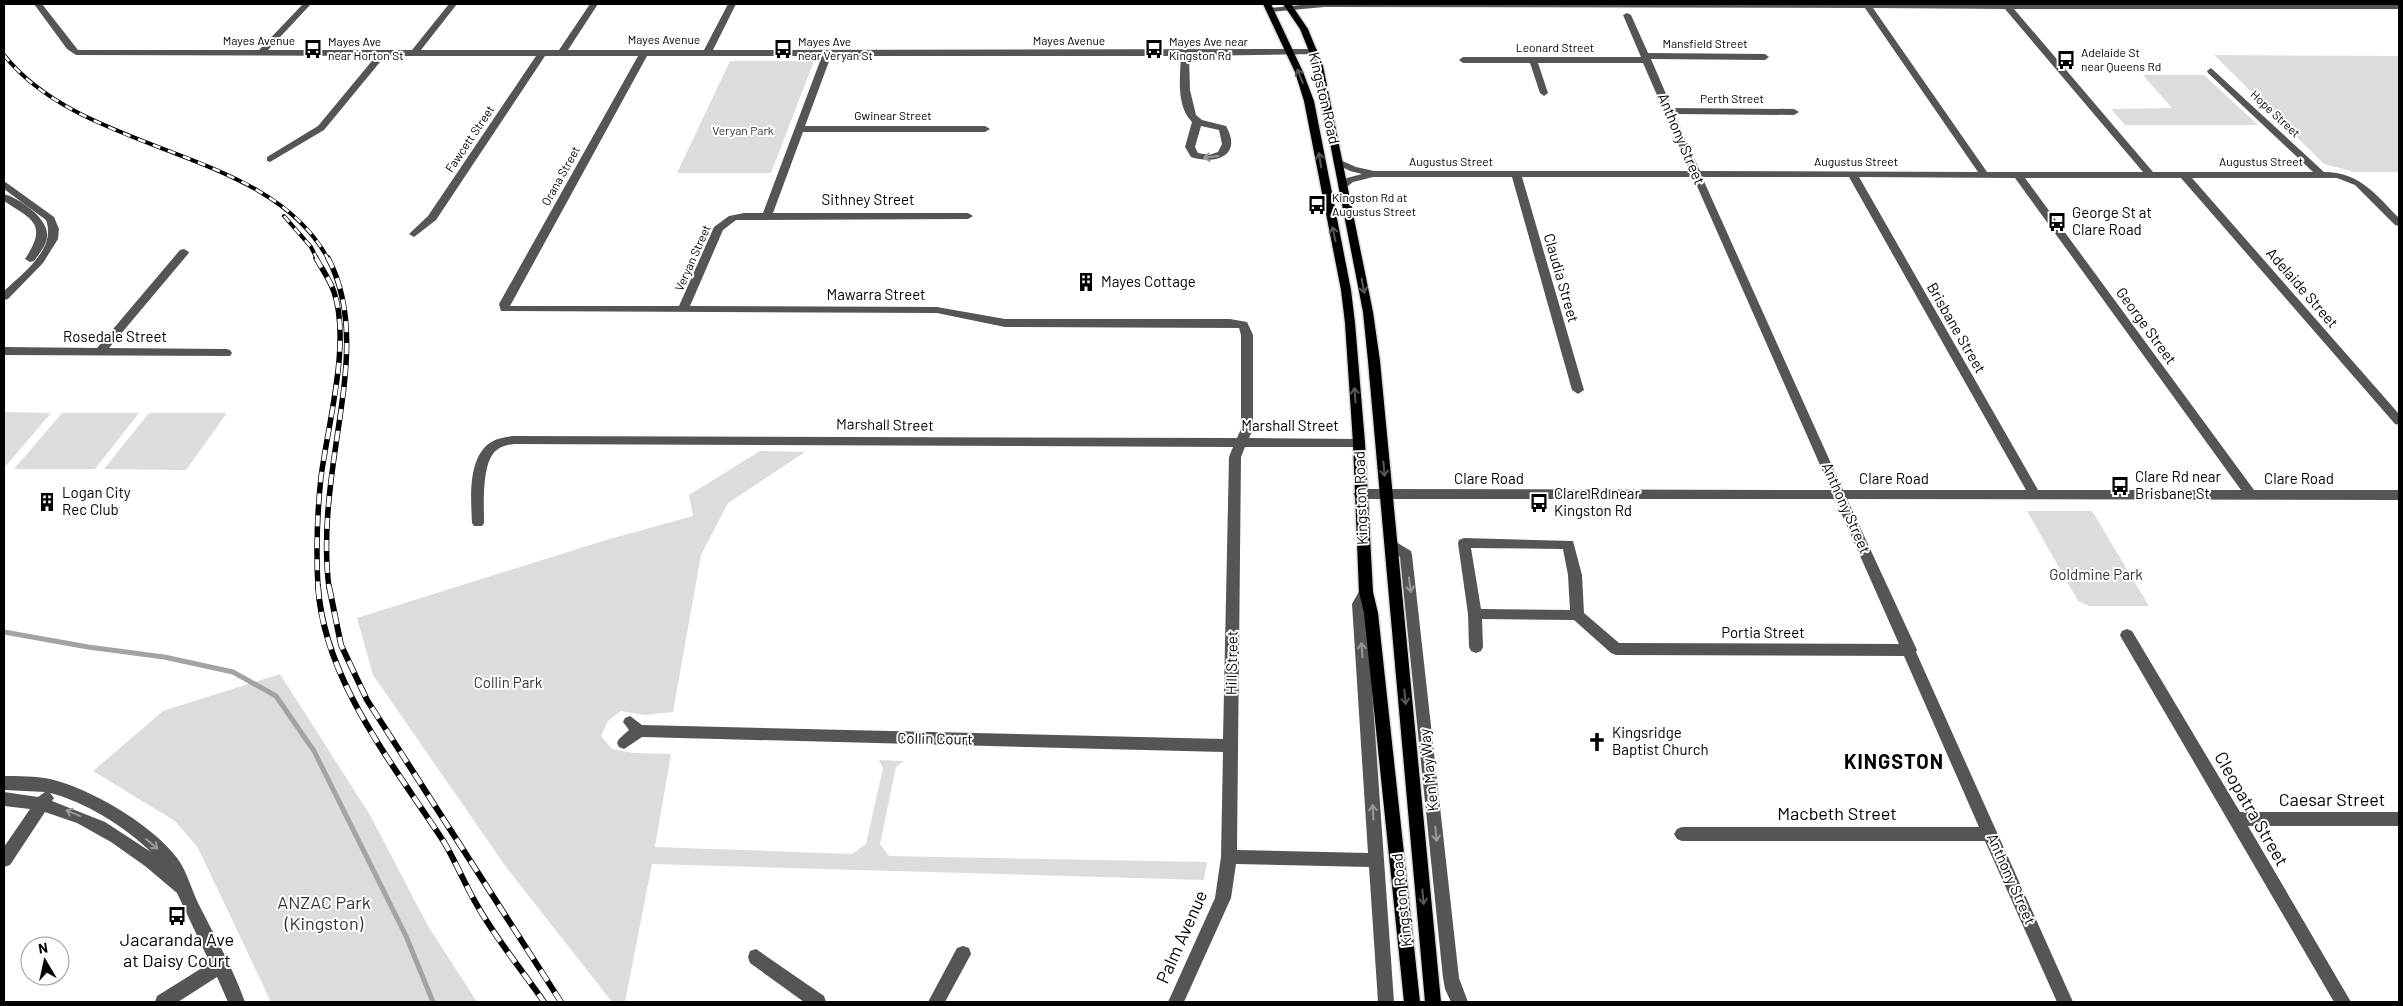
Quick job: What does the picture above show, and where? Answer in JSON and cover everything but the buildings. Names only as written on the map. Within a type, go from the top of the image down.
[{"type":"main road","name":"Kingston Road","points":[[1289,6],[1304,29],[1319,66],[1368,312],[1432,1002]]},
{"type":"main road","name":"Kingston Road","points":[[1268,7],[1303,81],[1314,122],[1328,208],[1346,290],[1359,443],[1359,494],[1366,592],[1371,613],[1386,744],[1412,1002]]},
{"type":"main road","points":[[1359,443],[1371,441],[1374,438],[1372,417],[1378,408]]},
{"type":"street","name":"Mayes Avenue","points":[[38,4],[64,41],[73,50],[80,52],[382,54],[707,53],[828,55],[1314,51]]},
{"type":"street","points":[[261,53],[307,4]]},
{"type":"street","points":[[414,53],[453,4]]},
{"type":"street","points":[[562,53],[594,4]]},
{"type":"street","points":[[707,53],[732,4]]},
{"type":"street","points":[[1268,7],[1324,5],[2008,7],[2276,5],[2399,7]]},
{"type":"street","points":[[1867,6],[1984,174]]},
{"type":"street","points":[[2008,7],[2150,174]]},
{"type":"street","name":"Anthony Street","points":[[1627,14],[1696,174],[2066,1002]]},
{"type":"street","name":"Fawcett Street","points":[[414,234],[432,218],[542,53]]},
{"type":"street","name":"Orana Street","points":[[508,310],[503,307],[504,304],[644,53]]},
{"type":"street","points":[[1186,53],[1185,85],[1189,111],[1197,122],[1223,128],[1226,136],[1225,150],[1222,155],[1209,158],[1194,155],[1190,147],[1197,122]]},
{"type":"street","points":[[270,159],[321,128],[382,54]]},
{"type":"street","points":[[767,215],[828,55]]},
{"type":"street","name":"Mansfield Street","points":[[1647,58],[1765,56]]},
{"type":"street","name":"Leonard Street","points":[[1463,60],[1647,58]]},
{"type":"street","points":[[1532,60],[1544,93]]},
{"type":"street","name":"Hope Street","points":[[2211,71],[2322,174]]},
{"type":"street","name":"Perth Street","points":[[1669,111],[1794,112]]},
{"type":"street","name":"Gwinear Street","points":[[801,129],[985,129]]},
{"type":"street","points":[[1338,162],[1353,169],[1374,174]]},
{"type":"street","points":[[1343,187],[1350,180],[1374,174]]},
{"type":"street","name":"Augustus Street","points":[[1374,174],[2338,174],[2358,183],[2399,223]]},
{"type":"street","name":"Claudia Street","points":[[1516,174],[1578,390]]},
{"type":"street","name":"Brisbane Street","points":[[1852,174],[2035,495]]},
{"type":"street","name":"George Street","points":[[2017,174],[2251,495]]},
{"type":"street","name":"Adelaide Street","points":[[2183,174],[2399,421]]},
{"type":"street","points":[[4,184],[50,219],[54,225],[54,236],[46,253],[4,297]]},
{"type":"street","points":[[4,197],[37,219],[44,228],[44,234],[39,248],[4,286]]},
{"type":"street","name":"Sithney Street","points":[[767,215],[968,216]]},
{"type":"street","name":"Veryan Street","points":[[683,310],[718,230],[724,223],[738,217],[767,215]]},
{"type":"street","points":[[100,352],[184,252]]},
{"type":"street","name":"Mawarra Street","points":[[508,310],[938,310],[978,320],[1006,323],[1230,323],[1243,325]]},
{"type":"street","name":"Hill Street","points":[[1229,857],[1235,457],[1247,429],[1248,335],[1243,325]]},
{"type":"street","name":"Rosedale Street","points":[[4,352],[226,353]]},
{"type":"street","name":"Marshall Street","points":[[478,523],[477,500],[484,458],[489,450],[500,442],[514,440],[1359,443]]},
{"type":"street","name":"Clare Road","points":[[1359,494],[2399,495]]},
{"type":"street","points":[[1475,614],[1577,615],[1575,575],[1568,544],[1464,543],[1475,614],[1476,647]]},
{"type":"street","name":"Ken May Way","points":[[1391,544],[1406,555],[1451,978],[1453,989],[1460,1002]]},
{"type":"street","name":"Kingston Road","points":[[1366,592],[1359,604],[1386,1002]]},
{"type":"street","name":"Portia Street","points":[[1577,615],[1616,649],[1910,650]]},
{"type":"street","name":"Cleopatra Street","points":[[2127,635],[2343,1002]]},
{"type":"street","name":"Collin Court","points":[[624,743],[634,727],[1230,746]]},
{"type":"street","points":[[4,783],[56,788],[76,796],[143,836],[164,854],[182,878],[183,888],[237,1002]]},
{"type":"street","points":[[4,860],[42,803],[56,788]]},
{"type":"street","points":[[4,799],[42,803],[73,813],[102,828],[154,863],[172,883],[183,888]]},
{"type":"street","name":"Caesar Street","points":[[2235,819],[2399,819]]},
{"type":"street","name":"Macbeth Street","points":[[1682,834],[1991,834]]},
{"type":"street","points":[[1229,857],[1376,860]]},
{"type":"street","name":"Palm Avenue","points":[[1176,1002],[1223,898],[1229,857]]},
{"type":"street","points":[[936,1002],[963,954]]},
{"type":"street","points":[[756,957],[818,1002]]},
{"type":"street","points":[[163,1002],[221,965]]},
{"type":"green space","points":[[2214,55],[2399,56],[2399,172],[2355,172],[2324,164]]},
{"type":"green space","name":"Veryan Park","points":[[730,61],[814,61],[771,173],[677,173]]},
{"type":"green space","points":[[2143,75],[2204,75],[2258,125],[2125,125],[2111,109],[2172,108]]},
{"type":"green space","points":[[4,412],[51,413],[4,468]]},
{"type":"green space","points":[[62,413],[139,413],[95,469],[14,469]]},
{"type":"green space","points":[[149,413],[227,413],[186,470],[104,469]]},
{"type":"green space","name":"Collin Park","points":[[760,451],[805,452],[728,503],[701,555],[673,712],[645,715],[621,711],[608,721],[601,736],[612,749],[634,753],[671,754],[655,847],[852,854],[866,844],[883,768],[879,760],[904,761],[896,767],[880,844],[889,856],[1207,862],[1204,880],[652,864],[625,1002],[612,1002],[506,867],[373,675],[357,618],[606,540],[693,516],[689,495]]},
{"type":"green space","name":"Goldmine Park","points":[[2027,511],[2092,511],[2149,606],[2089,606],[2078,601]]},
{"type":"green space","name":"ANZAC Park (Kingston)","points":[[280,674],[370,815],[428,926],[477,1002],[271,1002],[198,848],[175,821],[93,771],[163,711]]},
{"type":"waterway","points":[[4,632],[88,647],[164,657],[233,672],[276,696],[314,751],[406,936],[433,1002]]},
{"type":"railway","points":[[4,55],[38,88],[80,114],[221,172],[264,194],[300,222],[328,259]]},
{"type":"railway","points":[[284,216],[311,247],[317,259]]},
{"type":"railway","points":[[316,258],[334,292],[339,312],[340,335],[337,383],[321,477],[317,532],[318,588]]},
{"type":"railway","points":[[328,258],[343,302],[347,349],[328,516],[327,570],[329,588]]},
{"type":"railway","points":[[318,586],[323,621],[333,655],[364,721],[444,842],[484,918],[544,1002]]},
{"type":"railway","points":[[329,586],[341,645],[367,700],[561,1002]]},
{"type":"place","name":"Mayes Ave near Horton St","points":[[313,49]]},
{"type":"place","name":"Mayes Ave near Veryan St","points":[[783,49]]},
{"type":"place","name":"Mayes Ave near Kingston Rd","points":[[1154,49]]},
{"type":"place","name":"Adelaide St near Queens Rd","points":[[2066,60]]},
{"type":"place","name":"Kingston Rd at Augustus Street","points":[[1317,205]]},
{"type":"place","name":"George St at Clare Road","points":[[2057,222]]},
{"type":"place","name":"Mayes Cottage","points":[[1086,282]]},
{"type":"place","name":"Clare Rd near Brisbane St","points":[[2120,486]]},
{"type":"place","name":"Logan City Rec Club","points":[[47,502]]},
{"type":"place","name":"Clare Rd near Kingston Rd","points":[[1539,503]]},
{"type":"place","name":"Kingsridge Baptist Church","points":[[1597,742]]},
{"type":"place","name":"Jacaranda Ave at Daisy Court","points":[[177,916]]},
{"type":"district","name":"KINGSTON","points":[[1894,762]]}]
